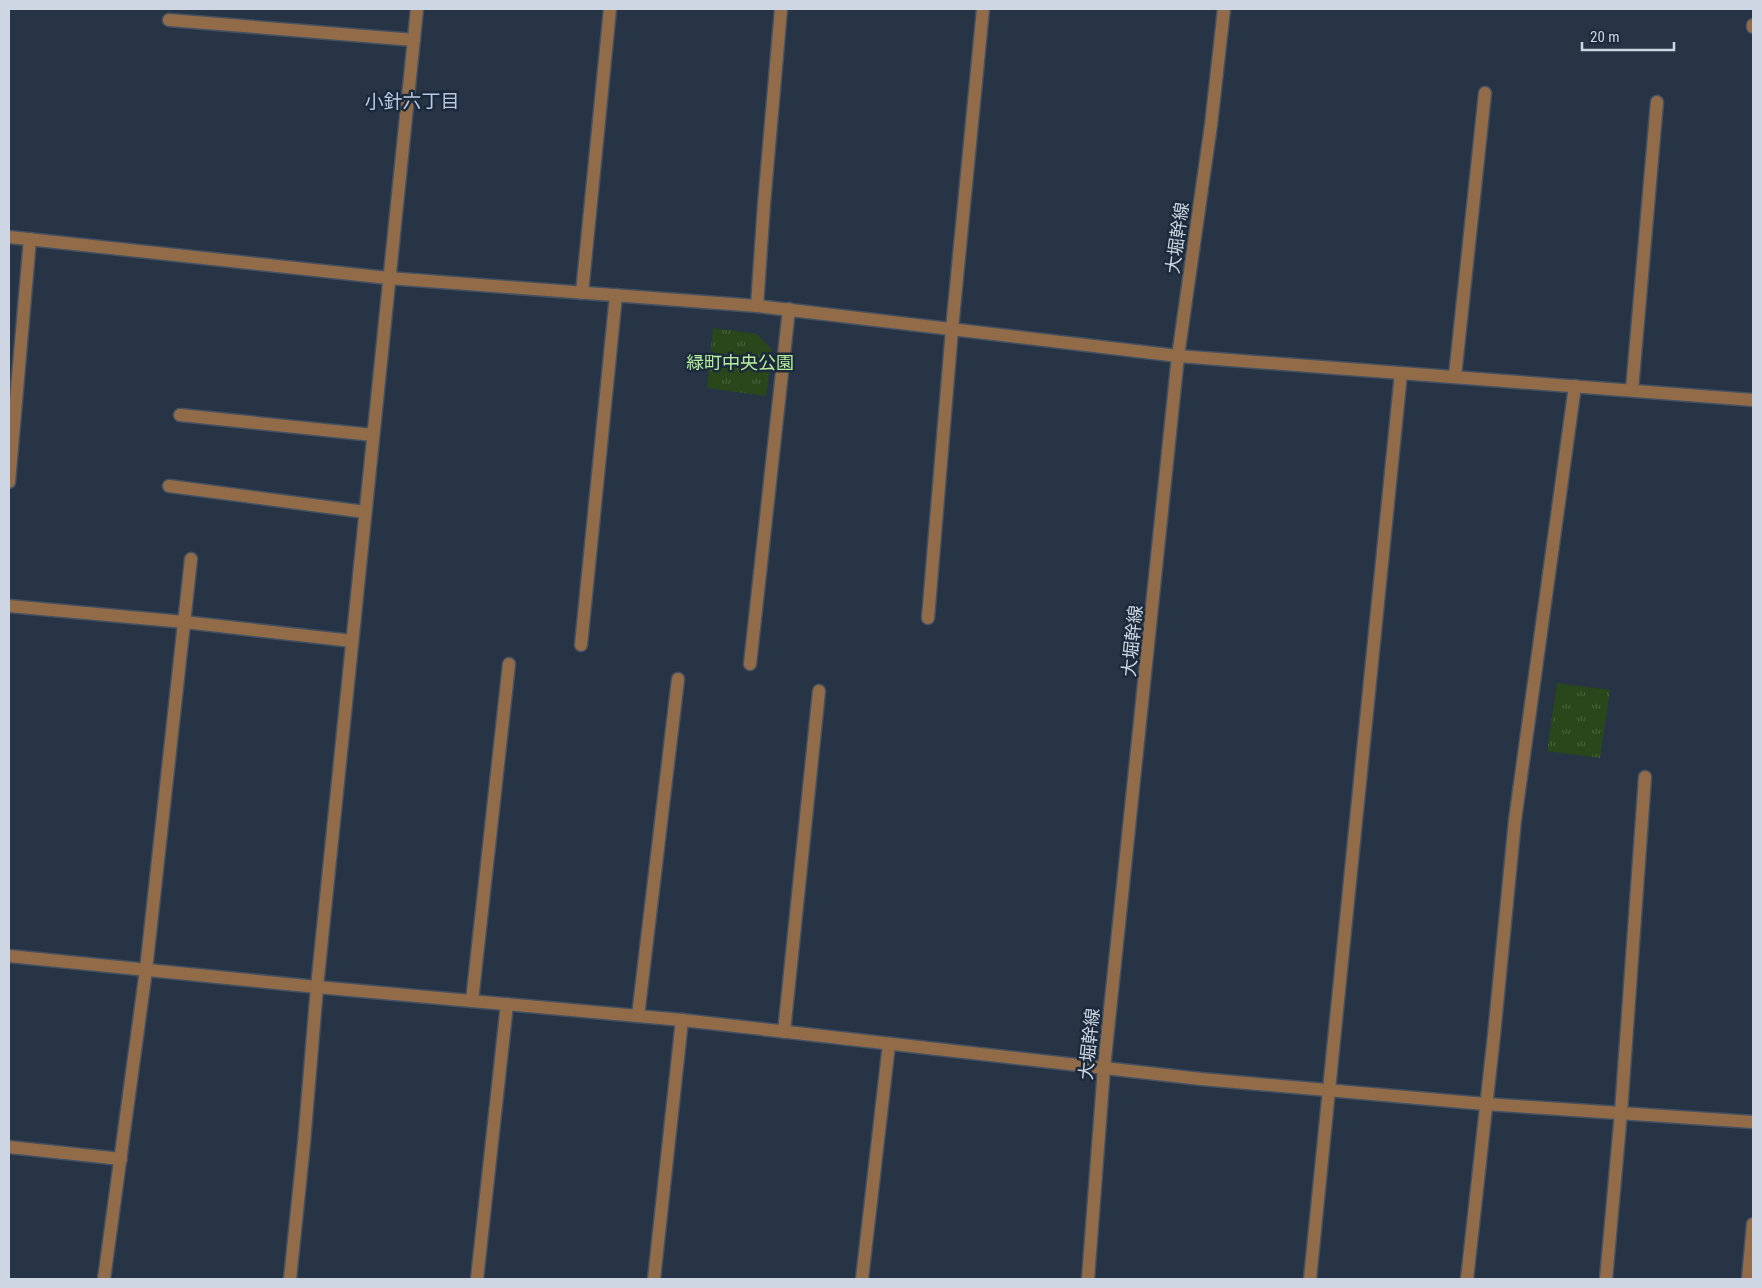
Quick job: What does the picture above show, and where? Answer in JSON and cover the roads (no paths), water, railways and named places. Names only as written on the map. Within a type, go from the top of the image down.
[{"type":"street","points":[[290,1279],[304,1143],[316,987],[417,9]]},
{"type":"street","points":[[582,293],[610,9]]},
{"type":"street","points":[[757,306],[781,9]]},
{"type":"street","points":[[928,618],[952,329],[983,9]]},
{"type":"street","name":"大堀幹線","points":[[1088,1279],[1104,1068],[1178,356],[1224,9]]},
{"type":"street","points":[[169,20],[414,40]]},
{"type":"street","points":[[1455,376],[1485,93]]},
{"type":"street","points":[[1632,390],[1657,102]]},
{"type":"street","points":[[9,237],[388,278],[789,309],[1178,356],[1753,400]]},
{"type":"street","points":[[9,482],[30,239]]},
{"type":"street","points":[[581,645],[616,295]]},
{"type":"street","points":[[750,664],[789,309]]},
{"type":"street","points":[[1310,1279],[1401,373]]},
{"type":"street","points":[[1467,1279],[1515,820],[1575,386]]},
{"type":"street","points":[[180,415],[373,435]]},
{"type":"street","points":[[169,486],[365,512]]},
{"type":"street","points":[[104,1279],[146,970],[191,559]]},
{"type":"street","points":[[9,606],[184,622],[352,641]]},
{"type":"street","points":[[472,1001],[509,664]]},
{"type":"street","points":[[638,1016],[678,679]]},
{"type":"street","points":[[784,1032],[819,690]]},
{"type":"street","points":[[1606,1279],[1621,1112],[1645,777]]},
{"type":"street","points":[[9,956],[316,987],[682,1020],[1201,1079],[1485,1104],[1753,1122]]},
{"type":"street","points":[[477,1279],[507,1004]]},
{"type":"street","points":[[654,1279],[682,1020]]},
{"type":"street","points":[[862,1279],[888,1044]]},
{"type":"street","points":[[9,1147],[121,1159]]},
{"type":"street","points":[[1748,1279],[1753,1224]]},
{"type":"district","name":"小針六丁目","points":[[412,101]]},
{"type":"park label","name":"緑町中央公園","points":[[740,362]]}]
